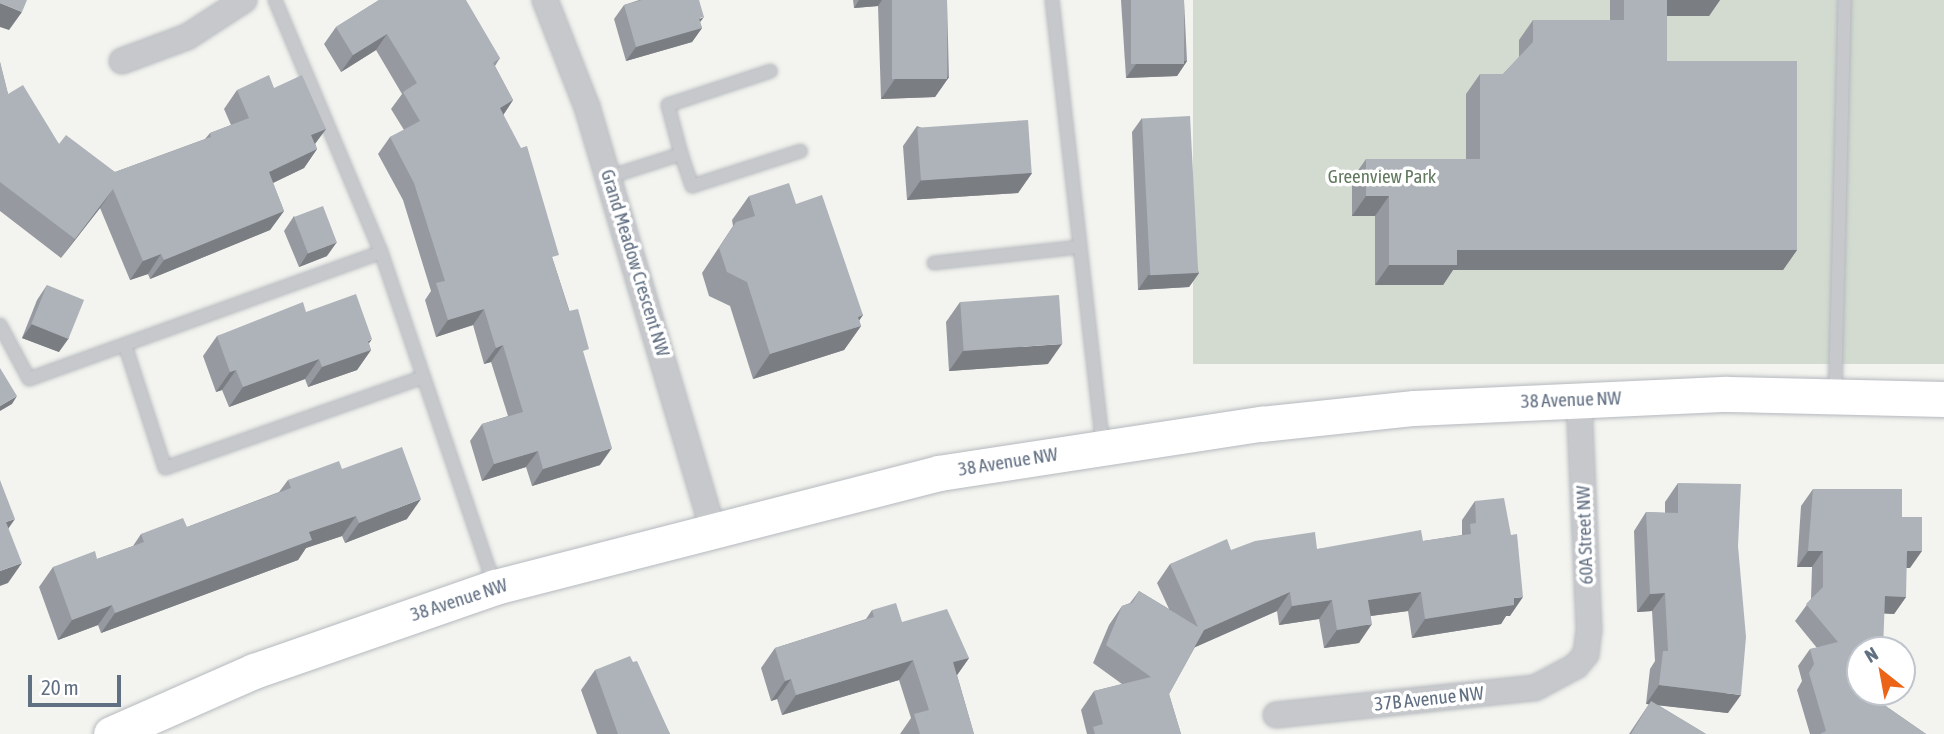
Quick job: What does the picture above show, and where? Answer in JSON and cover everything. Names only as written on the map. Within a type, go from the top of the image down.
[{"type":"street","points":[[122,61],[187,37],[244,0]]},
{"type":"street","name":"Grand Meadow Crescent NW","points":[[545,0],[609,177],[713,530]]},
{"type":"street","name":"38 Avenue NW","points":[[111,734],[254,671],[495,587],[939,473],[1104,446],[1414,408],[1727,394],[1944,399]]},
{"type":"street","name":"60A Street NW","points":[[1576,666],[1586,654],[1589,629],[1579,400]]},
{"type":"street","name":"37B Avenue NW","points":[[1276,715],[1535,688],[1576,666]]},
{"type":"lane","points":[[275,0],[381,252],[495,587]]},
{"type":"lane","points":[[1052,0],[1078,247],[1104,446]]},
{"type":"lane","points":[[1835,396],[1845,0]]},
{"type":"lane","points":[[771,71],[668,105],[691,186],[801,151]]},
{"type":"lane","points":[[609,177],[681,154]]},
{"type":"lane","points":[[934,263],[1078,247]]},
{"type":"lane","points":[[0,325],[29,379],[381,252]]},
{"type":"lane","points":[[125,345],[165,468],[423,377]]},
{"type":"green space","name":"Greenview Park","points":[[1193,0],[1944,0],[1944,364],[1193,364]]},
{"type":"building","points":[[0,0],[27,0],[22,12],[0,3]]},
{"type":"building","points":[[379,0],[466,0],[500,58],[493,63],[513,100],[500,108],[521,148],[527,146],[559,255],[552,257],[569,311],[578,309],[589,349],[583,351],[612,448],[543,469],[538,451],[494,464],[482,424],[523,412],[503,345],[496,348],[484,309],[448,320],[436,283],[445,281],[414,183],[390,137],[420,121],[403,92],[417,83],[387,34],[353,55],[336,27]]},
{"type":"building","points":[[642,0],[699,0],[704,17],[699,18],[702,28],[636,47],[624,5]]},
{"type":"building","points":[[892,0],[947,0],[947,79],[892,79]]},
{"type":"building","points":[[1131,0],[1184,0],[1184,64],[1131,64]]},
{"type":"building","points":[[1624,0],[1667,0],[1667,61],[1797,61],[1797,250],[1457,250],[1457,265],[1389,265],[1389,196],[1366,196],[1366,159],[1480,159],[1480,74],[1503,74],[1533,42],[1533,20],[1624,20]]},
{"type":"building","points":[[0,62],[8,94],[23,85],[59,144],[66,135],[115,172],[211,137],[210,133],[249,118],[237,90],[269,75],[274,88],[302,75],[326,129],[311,135],[317,149],[269,172],[284,211],[164,260],[161,254],[143,261],[113,189],[75,239],[0,182]]},
{"type":"building","points":[[1190,116],[1198,273],[1150,275],[1142,119]]},
{"type":"building","points":[[1028,120],[1032,173],[921,181],[917,128]]},
{"type":"building","points":[[789,183],[796,204],[822,195],[863,315],[858,317],[861,326],[770,354],[747,282],[727,272],[719,248],[736,222],[755,216],[749,196]]},
{"type":"building","points":[[323,206],[337,242],[308,254],[294,217]]},
{"type":"building","points":[[47,285],[84,300],[68,339],[31,324]]},
{"type":"building","points":[[356,294],[372,339],[368,341],[371,350],[322,367],[319,359],[243,387],[236,370],[230,372],[217,336],[303,302],[306,312]]},
{"type":"building","points":[[1059,295],[1062,344],[964,351],[960,302]]},
{"type":"building","points":[[0,368],[17,396],[0,406]]},
{"type":"building","points":[[402,447],[421,499],[359,523],[356,516],[309,532],[312,540],[115,613],[112,605],[72,620],[53,567],[95,551],[97,559],[144,542],[141,534],[183,518],[187,527],[291,488],[288,480],[339,461],[342,469]]},
{"type":"building","points":[[0,480],[15,519],[6,522],[22,563],[0,571]]},
{"type":"building","points":[[1678,483],[1741,484],[1738,546],[1746,637],[1741,695],[1659,685],[1663,651],[1668,651],[1665,593],[1650,594],[1646,512],[1678,513]]},
{"type":"building","points":[[1813,489],[1902,489],[1902,517],[1922,517],[1922,551],[1907,551],[1906,597],[1885,596],[1884,636],[1846,636],[1846,706],[1885,706],[1926,734],[1820,734],[1826,731],[1809,673],[1814,664],[1810,649],[1838,642],[1806,604],[1823,587],[1823,551],[1808,551]]},
{"type":"building","points":[[1504,498],[1511,535],[1517,534],[1523,597],[1514,598],[1514,605],[1425,619],[1421,592],[1368,600],[1372,624],[1337,630],[1332,600],[1292,606],[1290,592],[1204,630],[1169,694],[1181,734],[1095,734],[1093,727],[1103,724],[1094,691],[1151,677],[1106,645],[1122,606],[1132,603],[1139,591],[1198,627],[1170,564],[1227,539],[1231,550],[1255,541],[1315,532],[1317,549],[1421,530],[1423,541],[1471,534],[1470,524],[1476,523],[1475,501]]},
{"type":"building","points":[[896,603],[902,622],[947,609],[969,658],[953,662],[974,734],[920,734],[914,714],[929,710],[913,660],[796,695],[791,679],[785,681],[775,648],[874,617],[872,610]]},
{"type":"building","points":[[630,656],[633,662],[637,661],[670,734],[618,734],[595,670]]},
{"type":"building","points":[[1651,701],[1706,734],[1631,734]]}]
